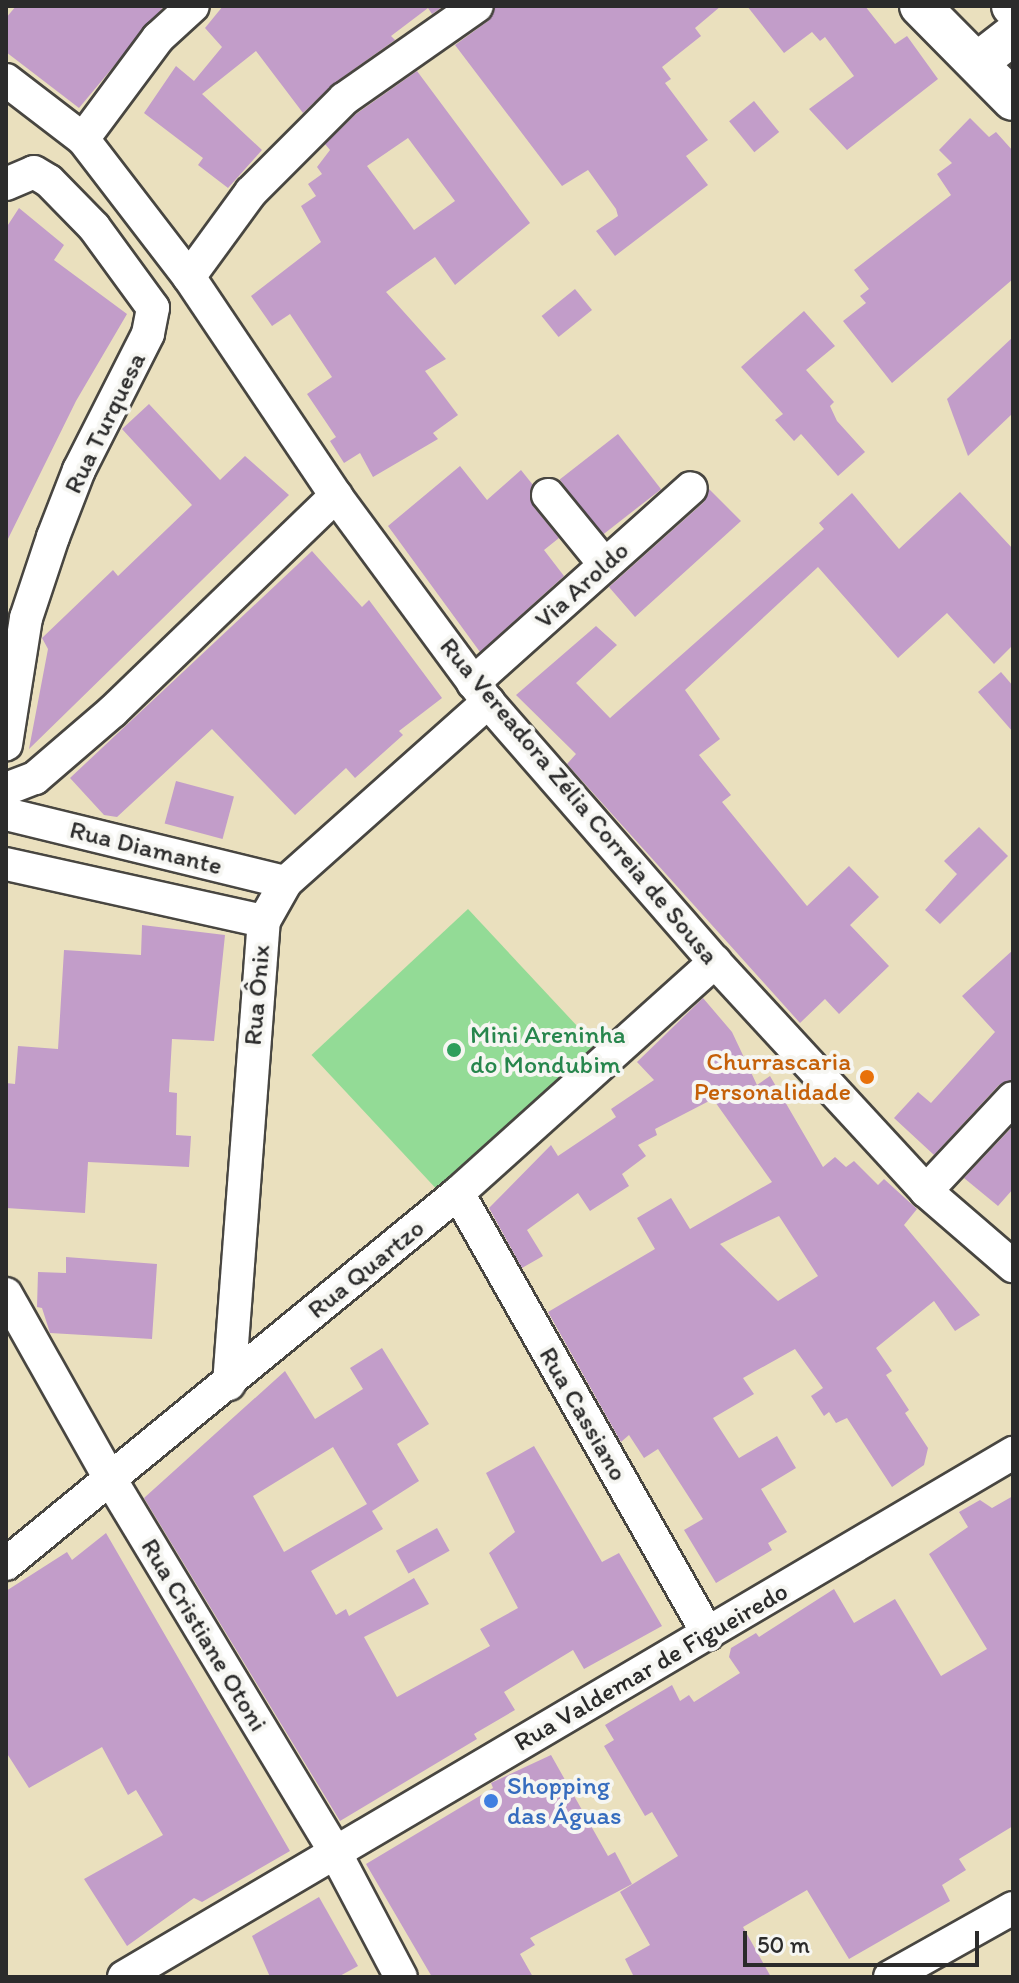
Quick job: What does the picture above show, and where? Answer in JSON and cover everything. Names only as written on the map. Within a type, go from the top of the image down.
[{"type":"main road","points":[[920,6],[1013,100]]},
{"type":"main road","points":[[977,63],[1013,35]]},
{"type":"street","points":[[83,139],[158,38],[193,6]]},
{"type":"street","points":[[189,277],[251,192],[344,99],[477,6]]},
{"type":"street","name":"Rua Vereadora Zélia Correia de Sousa","points":[[6,80],[83,139],[189,277],[336,496],[481,692],[715,962],[926,1191],[1013,1266]]},
{"type":"street","name":"Rua Turquesa","points":[[6,184],[34,172],[49,181],[94,227],[153,308],[148,334],[79,470],[53,537],[26,618],[6,744]]},
{"type":"street","name":"Via Aroldo","points":[[481,692],[605,565],[691,488]]},
{"type":"street","points":[[548,495],[605,565]]},
{"type":"street","points":[[6,789],[35,778],[113,711],[336,496]]},
{"type":"street","name":"Rua Ônix","points":[[229,1384],[264,921],[286,882],[481,692]]},
{"type":"street","name":"Rua Diamante","points":[[6,814],[286,882]]},
{"type":"street","name":"Rua Diamante","points":[[6,864],[264,921]]},
{"type":"street","name":"Rua Quartzo","points":[[6,1564],[112,1482],[458,1193],[715,962]]},
{"type":"street","points":[[926,1191],[1013,1098]]},
{"type":"street","name":"Rua Cassiano","points":[[458,1193],[708,1634]]},
{"type":"street","name":"Rua Cristiane Otoni","points":[[6,1294],[112,1482],[335,1852],[401,1977]]},
{"type":"street","name":"Rua Valdemar de Figueiredo","points":[[124,1977],[1013,1453]]},
{"type":"street","points":[[890,1977],[1013,1908]]},
{"type":"green space","name":"Mini Areninha do Mondubim","points":[[468,909],[597,1047],[440,1193],[311,1055]]},
{"type":"building","points":[[16,6],[164,6],[79,108],[6,52],[6,18]]},
{"type":"building","points":[[223,6],[444,6],[432,14],[428,8],[391,36],[395,40],[333,84],[303,113],[256,51],[202,94],[262,150],[228,188],[198,165],[203,158],[144,113],[176,66],[194,81],[222,47],[205,28]]},
{"type":"building","points":[[496,6],[721,6],[695,28],[701,36],[662,67],[671,79],[665,83],[708,140],[686,156],[708,185],[615,256],[596,231],[618,216],[616,209],[588,170],[562,186],[455,45],[488,21]]},
{"type":"building","points":[[747,6],[865,6],[895,44],[907,36],[938,79],[847,150],[809,109],[854,76],[825,37],[820,41],[812,32],[784,53]]},
{"type":"building","points":[[417,71],[530,223],[455,285],[435,257],[386,292],[446,359],[425,371],[458,415],[433,433],[438,439],[373,477],[360,453],[344,463],[330,441],[336,437],[307,394],[332,377],[290,314],[272,326],[251,296],[321,242],[301,206],[316,196],[308,184],[322,174],[317,167],[330,150],[325,144],[356,114]],"holes":[[[408,138],[455,201],[414,230],[367,166]]]},
{"type":"building","points":[[754,101],[779,132],[754,152],[729,121]]},
{"type":"building","points":[[970,118],[989,137],[996,132],[1013,151],[1013,279],[892,383],[843,321],[866,303],[860,296],[869,289],[854,270],[951,195],[937,174],[952,163],[939,150]]},
{"type":"building","points":[[19,208],[64,245],[54,260],[127,314],[76,401],[6,543],[6,228]]},
{"type":"building","points":[[575,289],[592,310],[559,337],[542,316]]},
{"type":"building","points":[[804,311],[835,346],[806,370],[834,402],[830,406],[837,421],[865,452],[838,476],[801,434],[794,441],[775,420],[783,414],[741,367]]},
{"type":"building","points":[[1013,337],[1013,413],[968,456],[947,399]]},
{"type":"building","points":[[149,404],[220,480],[245,456],[289,495],[29,749],[48,649],[42,638],[113,570],[118,576],[192,505],[122,429]]},
{"type":"building","points":[[618,434],[661,489],[603,535],[560,480]]},
{"type":"building","points":[[460,466],[487,500],[521,470],[533,485],[533,506],[559,538],[544,550],[564,576],[480,652],[388,526]]},
{"type":"building","points":[[709,489],[741,521],[635,617],[609,587],[704,502]]},
{"type":"building","points":[[960,492],[1013,549],[1013,645],[994,664],[947,613],[898,658],[818,567],[685,690],[720,739],[699,755],[731,795],[722,802],[807,906],[849,866],[879,897],[850,925],[889,966],[839,1014],[825,999],[800,1023],[567,764],[576,754],[516,695],[596,626],[617,645],[576,683],[610,718],[824,529],[819,523],[852,493],[899,549]]},
{"type":"building","points":[[312,551],[362,607],[369,600],[442,698],[399,731],[403,735],[355,778],[346,768],[295,815],[212,729],[117,817],[104,815],[70,778]]},
{"type":"building","points":[[1001,672],[1013,686],[1013,732],[978,692]]},
{"type":"building","points":[[176,781],[234,797],[223,839],[165,824]]},
{"type":"building","points":[[979,827],[1008,856],[940,924],[925,910],[957,874],[944,861]]},
{"type":"building","points":[[142,925],[225,935],[214,1041],[172,1039],[169,1092],[177,1093],[176,1135],[191,1136],[189,1167],[88,1162],[85,1213],[6,1208],[6,1083],[15,1084],[18,1046],[58,1049],[64,950],[141,955]]},
{"type":"building","points":[[1013,950],[1013,1080],[999,1085],[934,1155],[894,1118],[918,1092],[931,1103],[995,1032],[962,996]]},
{"type":"building","points":[[703,998],[732,1032],[757,1085],[770,1076],[823,1167],[835,1157],[846,1167],[854,1161],[878,1185],[884,1179],[917,1209],[904,1225],[980,1315],[955,1331],[934,1301],[876,1348],[892,1371],[886,1375],[909,1410],[905,1413],[928,1448],[924,1465],[892,1487],[847,1418],[836,1423],[829,1412],[824,1416],[811,1396],[823,1388],[795,1349],[743,1378],[754,1394],[713,1418],[739,1458],[777,1436],[796,1468],[761,1489],[787,1532],[768,1543],[772,1550],[716,1583],[684,1530],[703,1519],[658,1449],[644,1458],[629,1435],[621,1442],[548,1312],[655,1249],[637,1218],[671,1198],[690,1229],[772,1182],[713,1099],[655,1129],[657,1135],[638,1145],[646,1156],[622,1174],[629,1186],[590,1211],[578,1193],[527,1230],[543,1256],[522,1268],[489,1208],[551,1145],[558,1156],[616,1117],[611,1109],[654,1080],[637,1062]],"holes":[[[779,1216],[818,1276],[778,1301],[720,1244]]]},
{"type":"building","points":[[1013,1126],[1013,1189],[998,1206],[964,1178]]},
{"type":"building","points":[[66,1257],[157,1264],[152,1339],[50,1333],[42,1308],[37,1307],[38,1272],[66,1273]]},
{"type":"building","points":[[382,1348],[429,1424],[397,1444],[419,1481],[372,1511],[383,1529],[311,1571],[336,1615],[346,1609],[349,1616],[414,1578],[429,1604],[364,1637],[397,1697],[490,1646],[480,1629],[518,1608],[489,1553],[515,1532],[486,1473],[534,1446],[602,1562],[619,1553],[662,1626],[584,1669],[573,1650],[504,1692],[515,1710],[474,1734],[477,1739],[340,1821],[144,1498],[285,1371],[315,1419],[363,1389],[350,1368]],"holes":[[[333,1447],[367,1504],[284,1552],[253,1496]]]},
{"type":"building","points":[[1013,1496],[1013,1826],[959,1859],[966,1870],[942,1885],[950,1901],[849,1959],[807,1890],[743,1927],[771,1977],[634,1977],[625,1959],[650,1945],[620,1892],[678,1856],[652,1812],[645,1816],[604,1746],[614,1740],[605,1725],[672,1685],[680,1701],[689,1695],[694,1702],[740,1673],[729,1657],[731,1648],[756,1633],[759,1637],[834,1589],[854,1623],[895,1599],[941,1676],[987,1649],[929,1554],[968,1527],[959,1512],[980,1500],[992,1508]]},
{"type":"building","points":[[437,1528],[450,1551],[408,1574],[396,1551]]},
{"type":"building","points":[[106,1533],[290,1851],[202,1902],[194,1898],[127,1946],[84,1879],[163,1835],[136,1790],[128,1795],[102,1747],[29,1788],[6,1752],[6,1591],[67,1552],[72,1560]]},
{"type":"building","points":[[551,1755],[608,1856],[615,1852],[632,1884],[530,1938],[535,1945],[520,1954],[533,1977],[432,1977],[366,1864],[493,1788],[491,1783]]},
{"type":"building","points":[[319,1897],[358,1966],[338,1977],[270,1977],[252,1936]]},
{"type":"place","name":"Mini Areninha do Mondubim","points":[[454,1050]]},
{"type":"place","name":"Churrascaria Personalidade","points":[[867,1077]]},
{"type":"place","name":"Shopping das Águas","points":[[491,1801]]}]
